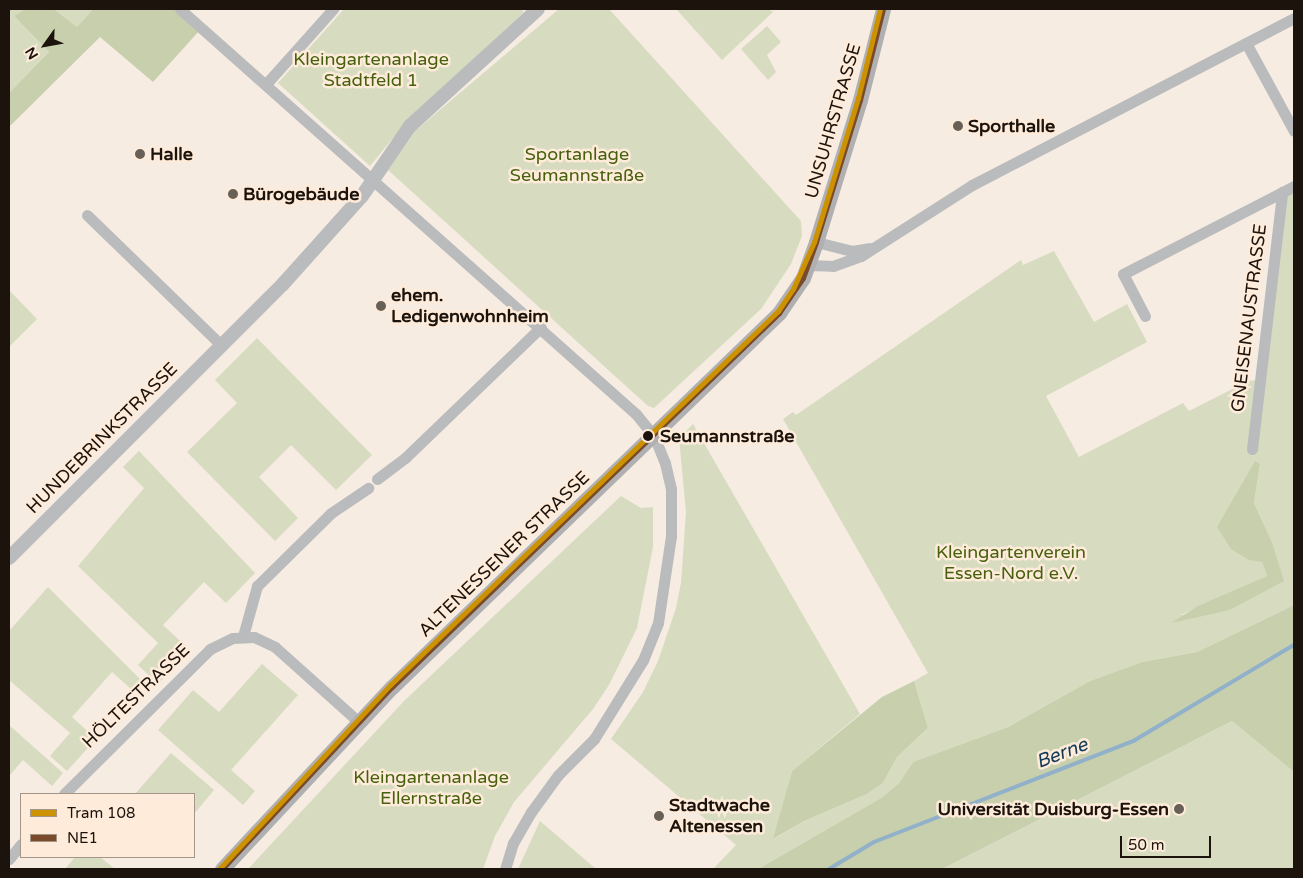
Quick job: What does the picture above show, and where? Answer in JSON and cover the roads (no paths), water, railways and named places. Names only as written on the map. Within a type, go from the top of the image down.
[{"type":"main road","name":"UNSUHRSTRASSE","points":[[816,242],[860,100],[883,9]]},
{"type":"main road","name":"ALTENESSENER STRASSE","points":[[222,869],[359,722],[779,313],[808,265],[816,242]]},
{"type":"street","points":[[180,9],[541,327],[636,414],[654,436],[669,475],[672,508],[665,589],[658,623],[643,660],[594,739],[558,775],[531,812],[513,844],[505,869]]},
{"type":"street","points":[[266,84],[333,9]]},
{"type":"street","name":"HUNDEBRINKSTRASSE","points":[[9,558],[283,284],[374,181],[410,126],[531,11]]},
{"type":"street","points":[[808,265],[833,266],[851,261],[972,185],[1294,18]]},
{"type":"street","points":[[1246,43],[1294,131]]},
{"type":"street","points":[[1145,316],[1123,274],[1294,186]]},
{"type":"street","name":"GNEISENAUSTRASSE","points":[[1252,449],[1282,192]]},
{"type":"street","points":[[87,215],[222,346]]},
{"type":"street","points":[[816,242],[852,251],[876,247]]},
{"type":"street","points":[[377,479],[406,457],[541,327]]},
{"type":"street","points":[[359,722],[275,647],[264,640],[243,636],[257,586],[331,513],[368,488]]},
{"type":"street","name":"HÖLTESTRASSE","points":[[65,793],[210,649],[243,636]]},
{"type":"street","points":[[9,859],[20,845]]},
{"type":"waterway","name":"Berne","points":[[829,869],[874,842],[1135,740],[1294,645]]},
{"type":"tram line","name":"108","points":[[219,869],[390,685],[778,311],[793,289],[814,242],[858,98],[880,9]]},
{"type":"place","name":"Sporthalle","points":[[958,126]]},
{"type":"place","name":"Halle","points":[[140,154]]},
{"type":"place","name":"Bürogebäude","points":[[233,194]]},
{"type":"place","name":"ehem. Ledigenwohnheim","points":[[381,306]]},
{"type":"place","name":"Seumannstraße","points":[[648,436]]},
{"type":"place","name":"Universität Duisburg-Essen","points":[[1179,809]]},
{"type":"place","name":"Stadtwache Altenessen","points":[[659,816]]},
{"type":"park label","name":"Kleingartenanlage Stadtfeld 1","points":[[371,70]]},
{"type":"park label","name":"Sportanlage Seumannstraße","points":[[577,165]]},
{"type":"park label","name":"Kleingartenverein Essen-Nord e.V.","points":[[1011,563]]},
{"type":"park label","name":"Kleingartenanlage Ellernstraße","points":[[431,788]]}]
